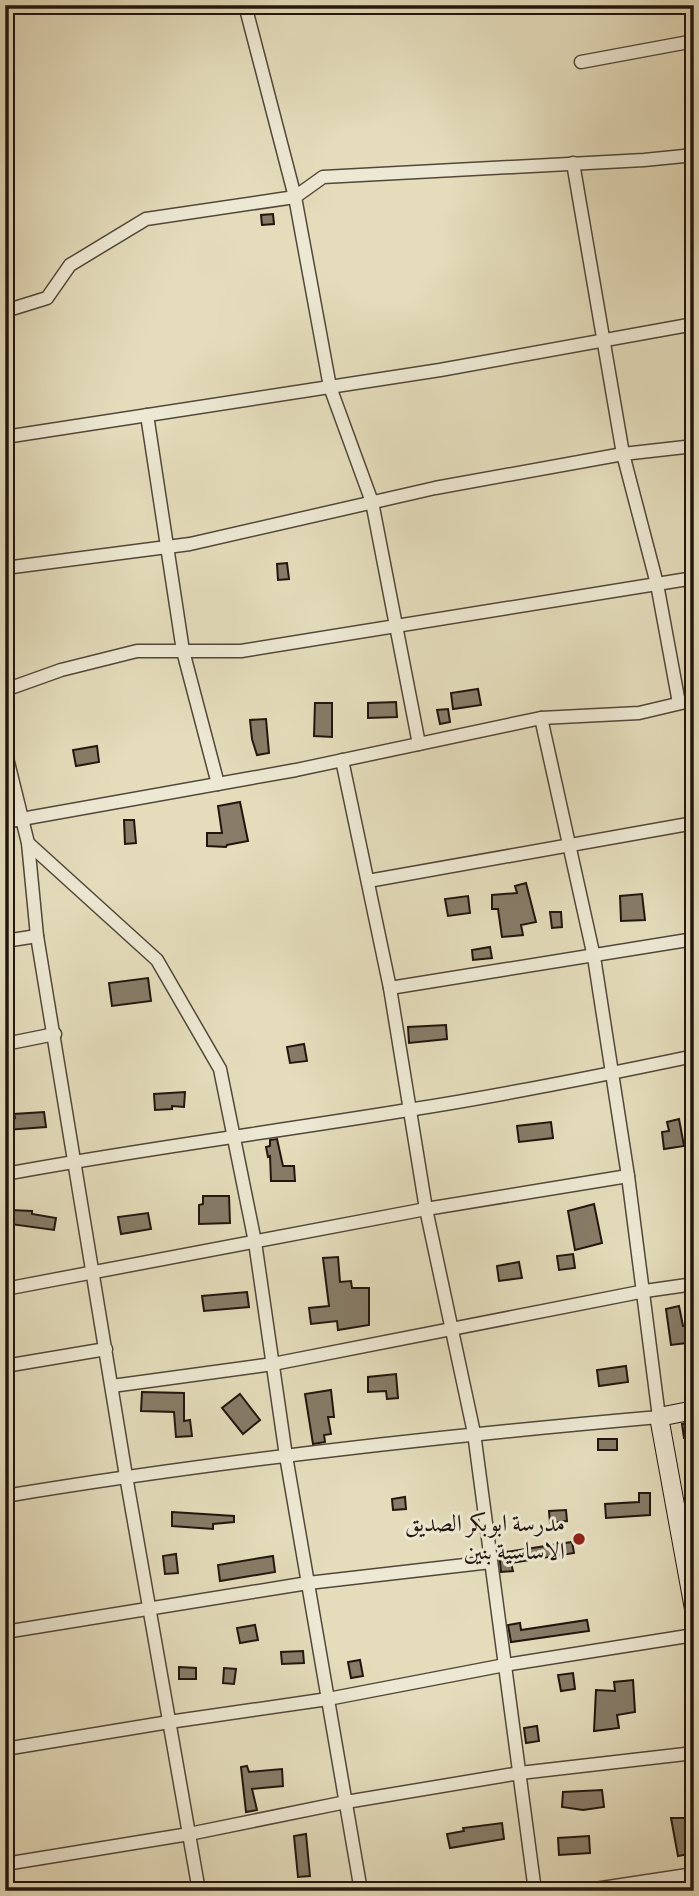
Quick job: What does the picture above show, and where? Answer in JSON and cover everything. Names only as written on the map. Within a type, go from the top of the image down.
[{"type":"street","points":[[246,5],[295,197],[330,387],[372,502],[419,744]]},
{"type":"street","points":[[581,62],[694,41]]},
{"type":"street","points":[[5,311],[47,298],[70,265],[146,219],[295,197],[323,177],[694,155]]},
{"type":"street","points":[[573,163],[623,454],[657,584],[679,703]]},
{"type":"street","points":[[5,437],[440,370],[694,324]]},
{"type":"street","points":[[147,415],[183,651],[218,785]]},
{"type":"street","points":[[5,568],[190,544],[435,488],[623,454],[694,446]]},
{"type":"street","points":[[5,691],[61,670],[137,651],[241,651],[694,578]]},
{"type":"street","points":[[5,822],[218,785],[541,718],[639,713],[694,700]]},
{"type":"street","points":[[541,718],[594,957],[645,1291],[659,1417],[686,1522],[694,1609]]},
{"type":"street","points":[[5,750],[28,843],[37,936],[198,1891]]},
{"type":"street","points":[[342,760],[390,988],[426,1209],[474,1433],[535,1891]]},
{"type":"street","points":[[368,881],[694,823]]},
{"type":"street","points":[[28,843],[157,960],[220,1069],[255,1242],[286,1456],[361,1891]]},
{"type":"street","points":[[5,941],[37,936]]},
{"type":"street","points":[[390,988],[694,940]]},
{"type":"street","points":[[5,1044],[55,1034]]},
{"type":"street","points":[[5,1174],[410,1110],[694,1056]]},
{"type":"street","points":[[5,1289],[426,1209],[628,1176]]},
{"type":"street","points":[[112,1385],[272,1364],[645,1291],[694,1284]]},
{"type":"street","points":[[5,1366],[106,1349]]},
{"type":"street","points":[[5,1496],[126,1476],[286,1456],[474,1433],[659,1417],[694,1410]]},
{"type":"street","points":[[5,1632],[308,1583],[491,1562]]},
{"type":"street","points":[[5,1749],[169,1721],[328,1699],[505,1665],[694,1635]]},
{"type":"street","points":[[5,1864],[189,1835],[346,1802],[520,1773],[694,1753]]},
{"type":"street","points":[[582,1891],[694,1874]]},
{"type":"building","points":[[273,214],[274,224],[262,225],[261,215]]},
{"type":"building","points":[[287,563],[289,579],[278,580],[277,564]]},
{"type":"building","points":[[478,689],[481,705],[453,709],[451,693]]},
{"type":"building","points":[[396,702],[397,717],[368,718],[368,703]]},
{"type":"building","points":[[315,703],[332,703],[332,737],[314,736]]},
{"type":"building","points":[[448,709],[450,722],[440,724],[437,710]]},
{"type":"building","points":[[266,719],[269,753],[257,755],[250,720]]},
{"type":"building","points":[[97,746],[99,762],[76,766],[73,750]]},
{"type":"building","points":[[240,802],[248,841],[226,847],[207,846],[207,833],[222,833],[218,806]]},
{"type":"building","points":[[124,820],[134,820],[136,843],[125,844]]},
{"type":"building","points":[[526,883],[536,922],[521,925],[523,935],[502,937],[498,909],[492,909],[492,895],[517,893],[515,886]]},
{"type":"building","points":[[642,894],[645,920],[621,921],[620,896]]},
{"type":"building","points":[[468,896],[470,913],[448,916],[445,899]]},
{"type":"building","points":[[550,912],[561,912],[562,927],[552,928]]},
{"type":"building","points":[[490,947],[492,958],[473,960],[472,950]]},
{"type":"building","points":[[148,978],[151,1001],[112,1006],[109,983]]},
{"type":"building","points":[[446,1025],[447,1039],[409,1043],[408,1027]]},
{"type":"building","points":[[304,1044],[307,1061],[290,1063],[287,1047]]},
{"type":"building","points":[[185,1092],[184,1107],[172,1106],[172,1109],[155,1110],[154,1094]]},
{"type":"building","points":[[44,1112],[46,1127],[6,1130],[6,1119],[15,1118],[14,1114]]},
{"type":"building","points":[[679,1119],[684,1146],[664,1149],[662,1132],[669,1131],[667,1122]]},
{"type":"building","points":[[551,1122],[553,1138],[519,1142],[517,1126]]},
{"type":"building","points":[[277,1139],[283,1166],[294,1166],[295,1181],[271,1181],[270,1156],[268,1157],[266,1147],[270,1146],[270,1140]]},
{"type":"building","points":[[203,1196],[229,1196],[230,1223],[199,1224],[199,1205],[203,1204]]},
{"type":"building","points":[[594,1204],[602,1243],[575,1250],[568,1211]]},
{"type":"building","points":[[10,1210],[32,1211],[32,1214],[56,1218],[54,1230],[10,1224]]},
{"type":"building","points":[[148,1213],[151,1229],[121,1234],[118,1217]]},
{"type":"building","points":[[573,1254],[575,1268],[559,1270],[557,1256]]},
{"type":"building","points":[[338,1257],[340,1282],[351,1281],[352,1288],[369,1288],[369,1325],[338,1330],[337,1321],[311,1324],[309,1308],[329,1306],[323,1258]]},
{"type":"building","points":[[519,1262],[522,1278],[499,1281],[497,1266]]},
{"type":"building","points":[[247,1292],[249,1307],[204,1311],[202,1296]]},
{"type":"building","points":[[679,1306],[683,1326],[694,1325],[694,1342],[671,1345],[666,1309]]},
{"type":"building","points":[[626,1366],[628,1382],[599,1386],[597,1370]]},
{"type":"building","points":[[396,1374],[398,1398],[387,1399],[386,1391],[368,1392],[368,1377]]},
{"type":"building","points":[[331,1390],[334,1417],[328,1417],[331,1434],[324,1435],[325,1442],[313,1444],[305,1394]]},
{"type":"building","points":[[142,1392],[184,1393],[184,1421],[190,1420],[192,1436],[176,1437],[174,1412],[141,1411]]},
{"type":"building","points":[[240,1394],[260,1420],[243,1434],[222,1408]]},
{"type":"building","points":[[692,1422],[694,1437],[684,1438],[682,1424]]},
{"type":"building","points":[[598,1439],[617,1439],[617,1450],[598,1450]]},
{"type":"building","points":[[639,1493],[650,1493],[650,1515],[606,1518],[605,1504],[639,1502]]},
{"type":"building","points":[[405,1497],[406,1509],[393,1510],[392,1499]]},
{"type":"building","points":[[566,1510],[567,1521],[550,1523],[549,1511]]},
{"type":"building","points":[[172,1512],[234,1516],[234,1522],[213,1524],[213,1529],[172,1526]]},
{"type":"building","points":[[572,1542],[574,1553],[511,1563],[513,1571],[501,1572],[499,1553]]},
{"type":"building","points":[[176,1554],[178,1573],[165,1574],[163,1556]]},
{"type":"building","points":[[273,1556],[275,1572],[220,1581],[218,1565]]},
{"type":"building","points":[[587,1620],[589,1631],[511,1642],[508,1625],[520,1623],[521,1630]]},
{"type":"building","points":[[255,1625],[258,1640],[240,1643],[237,1628]]},
{"type":"building","points":[[303,1651],[304,1663],[282,1664],[281,1652]]},
{"type":"building","points":[[360,1660],[363,1676],[351,1678],[348,1662]]},
{"type":"building","points":[[179,1667],[196,1668],[196,1679],[179,1679]]},
{"type":"building","points":[[224,1668],[236,1669],[234,1684],[223,1683]]},
{"type":"building","points":[[573,1673],[575,1689],[561,1691],[558,1675]]},
{"type":"building","points":[[633,1680],[635,1712],[617,1715],[619,1728],[594,1731],[596,1690],[615,1691],[614,1682]]},
{"type":"building","points":[[537,1726],[539,1741],[526,1743],[524,1728]]},
{"type":"building","points":[[247,1766],[249,1772],[282,1769],[283,1786],[252,1789],[257,1810],[246,1812],[241,1767]]},
{"type":"building","points":[[602,1790],[604,1807],[583,1810],[562,1807],[563,1792]]},
{"type":"building","points":[[671,1818],[694,1818],[694,1853],[678,1856]]},
{"type":"building","points":[[502,1823],[504,1839],[450,1848],[447,1834],[464,1831],[463,1828]]},
{"type":"building","points":[[306,1834],[310,1876],[298,1877],[294,1836]]},
{"type":"building","points":[[589,1836],[590,1853],[559,1855],[558,1838]]},
{"type":"place","name":"مدرسة ابوبكر الصديق الاساسية بنين","points":[[579,1539]]}]
